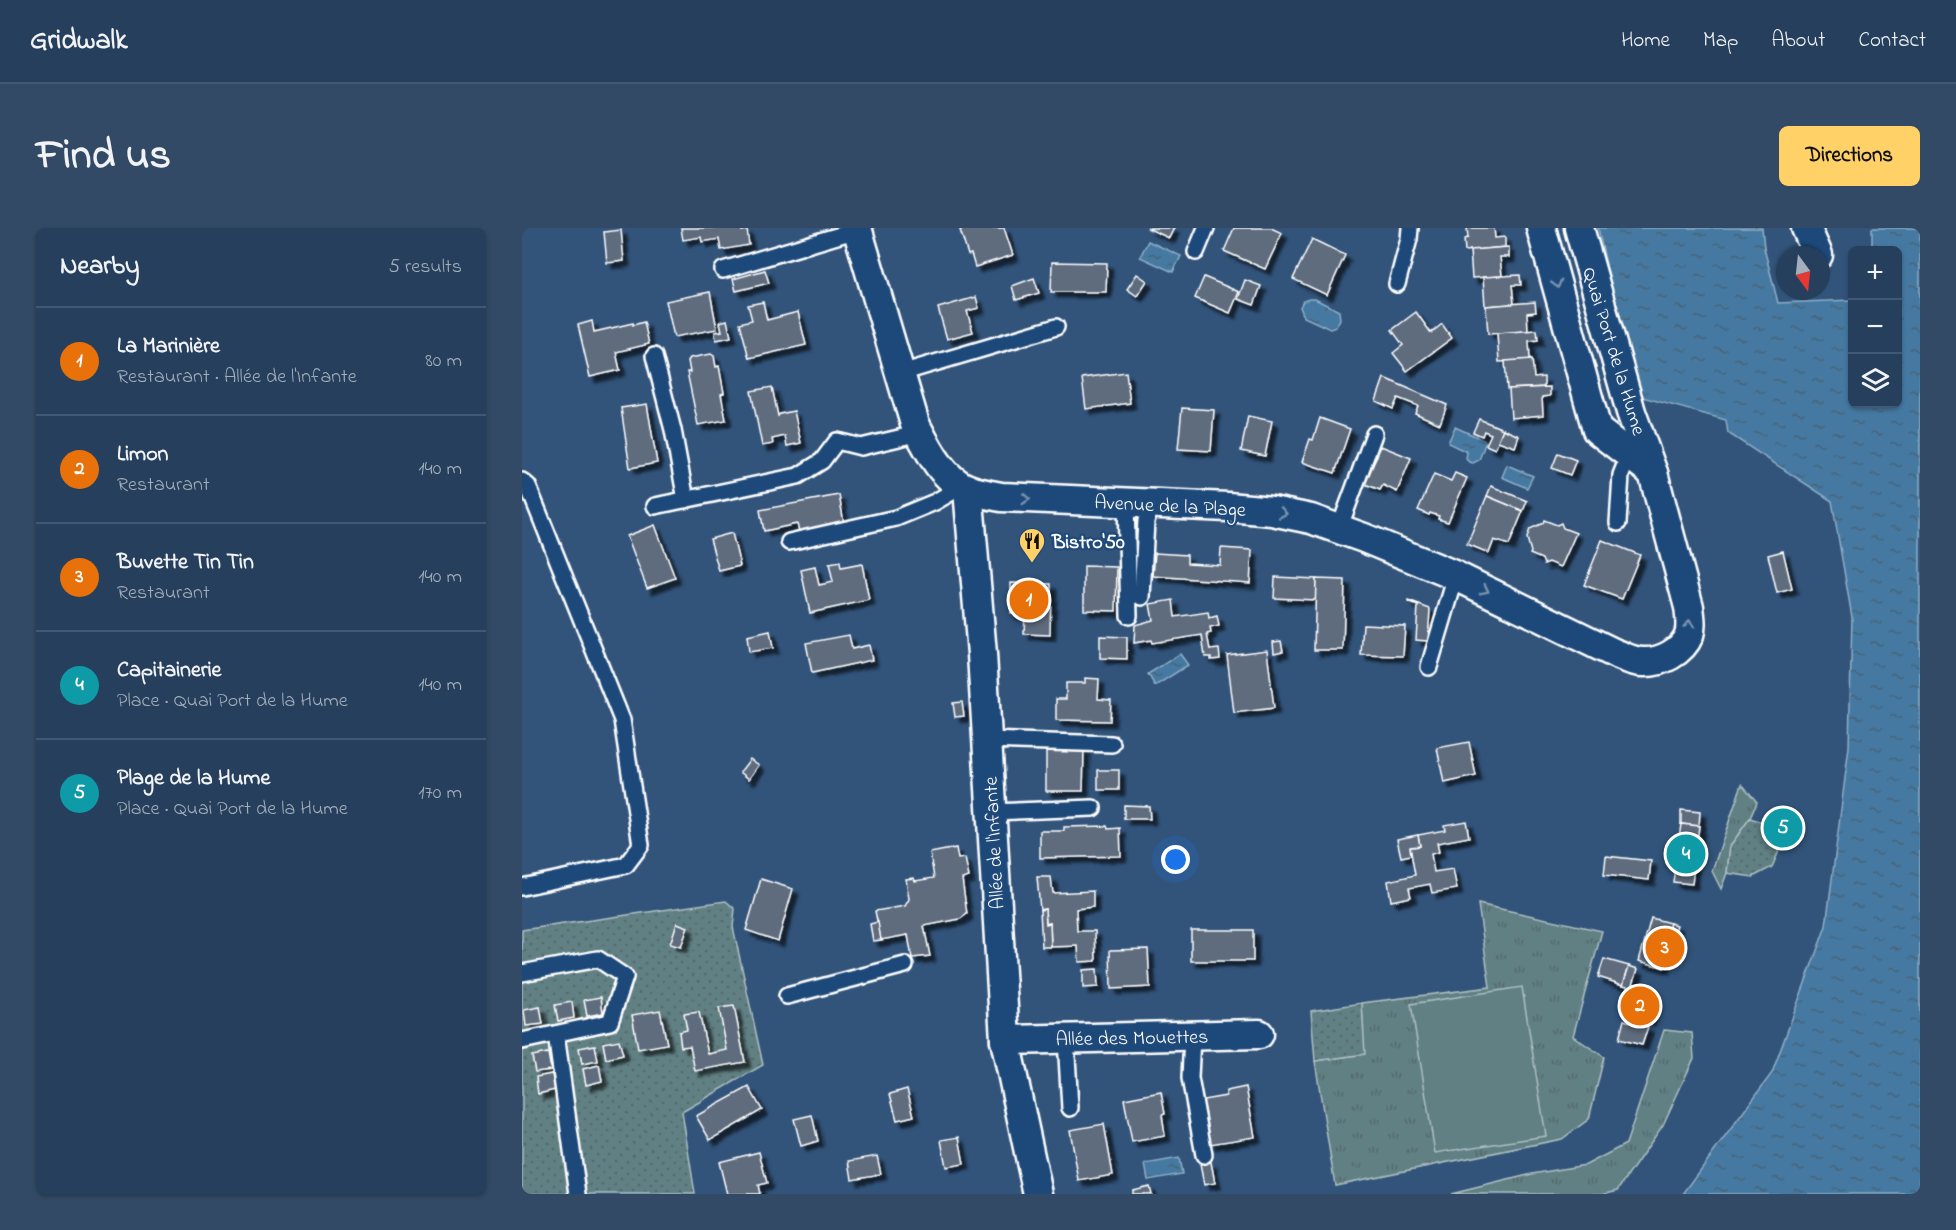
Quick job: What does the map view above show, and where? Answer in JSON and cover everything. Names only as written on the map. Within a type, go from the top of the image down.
[{"type":"street","name":"Quai Port de la Hume","points":[[1541,228],[1597,430],[1653,473]]},
{"type":"street","name":"Quai Port de la Hume","points":[[1579,228],[1631,412],[1653,473],[1684,585],[1691,621],[1689,634],[1683,645],[1673,654],[1652,662],[1633,660]]},
{"type":"street","points":[[1806,228],[1814,246]]},
{"type":"street","name":"Avenue de la Plage","points":[[857,229],[909,406],[920,433],[938,463],[953,480],[965,488],[1000,497],[1228,507],[1272,511],[1311,519],[1456,576],[1633,660]]},
{"type":"street","name":"Allée de l'Infante","points":[[965,488],[987,741],[1005,1040],[1038,1194]]},
{"type":"street","name":"Allée des Mouettes","points":[[1005,1040],[1259,1034]]},
{"type":"lane","points":[[1196,252],[1206,228]]},
{"type":"lane","points":[[1397,284],[1410,228]]},
{"type":"lane","points":[[723,270],[857,229]]},
{"type":"lane","points":[[901,373],[1056,327]]},
{"type":"lane","points":[[654,356],[673,430],[686,500]]},
{"type":"lane","points":[[655,506],[798,476],[822,460],[837,441],[861,447],[920,433]]},
{"type":"lane","points":[[1339,529],[1374,434]]},
{"type":"lane","points":[[1618,523],[1621,475],[1629,455]]},
{"type":"lane","points":[[522,481],[528,486],[622,720],[641,845],[626,866],[522,885]]},
{"type":"lane","points":[[789,542],[896,518],[965,488]]},
{"type":"lane","points":[[1139,503],[1146,521],[1142,597]]},
{"type":"lane","points":[[1129,616],[1139,503]]},
{"type":"lane","points":[[1429,667],[1456,576]]},
{"type":"lane","points":[[987,741],[1112,744]]},
{"type":"lane","points":[[991,812],[1093,808]]},
{"type":"lane","points":[[522,973],[598,958],[625,977],[610,1022],[522,1041]]},
{"type":"lane","points":[[787,996],[905,965]]},
{"type":"lane","points":[[556,1034],[578,1194]]},
{"type":"lane","points":[[1192,1035],[1190,1078],[1204,1155]]},
{"type":"lane","points":[[1066,1038],[1070,1108]]},
{"type":"green space","points":[[1742,784],[1757,802],[1750,818],[1730,846],[1727,873],[1721,889],[1712,871]]},
{"type":"green space","points":[[1750,818],[1770,825],[1781,835],[1779,851],[1772,867],[1753,877],[1727,873],[1730,846]]},
{"type":"green space","points":[[726,901],[735,909],[733,927],[763,1065],[682,1112],[695,1194],[522,1194],[522,930]]},
{"type":"green space","points":[[1478,904],[1602,931],[1573,1036],[1604,1057],[1589,1119],[1562,1139],[1335,1185],[1315,1061],[1364,1054],[1362,1003],[1490,987]]},
{"type":"green space","points":[[1522,987],[1546,1136],[1435,1153],[1411,1004]]},
{"type":"green space","points":[[1362,1003],[1365,1054],[1315,1061],[1311,1011]]},
{"type":"green space","points":[[1664,1030],[1692,1033],[1694,1058],[1663,1125],[1618,1190],[1602,1194],[1451,1194],[1532,1174],[1586,1165],[1626,1144]]},
{"type":"water","points":[[1598,228],[1762,228],[1764,248],[1778,303],[1848,300],[1848,408],[1902,408],[1902,246],[1872,246],[1872,228],[1920,228],[1920,1194],[1683,1194],[1772,1073],[1826,926],[1849,747],[1852,617],[1832,501],[1728,433],[1726,420],[1635,395]]},
{"type":"water","points":[[1148,241],[1181,256],[1173,272],[1140,257]]},
{"type":"water","points":[[1315,299],[1339,311],[1340,319],[1336,327],[1330,329],[1304,317],[1300,307],[1303,301]]},
{"type":"water","points":[[1455,427],[1486,441],[1479,460],[1469,462],[1466,459],[1467,452],[1448,443]]},
{"type":"water","points":[[1507,465],[1533,476],[1527,488],[1502,477]]},
{"type":"water","points":[[1180,654],[1188,665],[1155,686],[1148,674]]},
{"type":"water","points":[[1179,1158],[1182,1174],[1148,1180],[1145,1164]]},
{"type":"building","points":[[681,228],[742,228],[742,231],[747,230],[749,245],[721,250],[719,239],[702,242],[701,237],[683,240]]},
{"type":"building","points":[[1004,228],[1013,255],[975,267],[971,254],[968,255],[960,230]]},
{"type":"building","points":[[1147,228],[1174,228],[1169,238]]},
{"type":"building","points":[[1234,228],[1271,228],[1282,233],[1265,269],[1224,251]]},
{"type":"building","points":[[1467,228],[1494,228],[1495,238],[1505,237],[1505,247],[1465,251],[1464,239],[1468,238]]},
{"type":"building","points":[[621,230],[624,261],[607,263],[604,232]]},
{"type":"building","points":[[1312,239],[1345,255],[1327,295],[1293,279]]},
{"type":"building","points":[[1509,247],[1509,257],[1500,257],[1502,276],[1472,278],[1470,250]]},
{"type":"building","points":[[1052,262],[1107,263],[1106,292],[1051,292]]},
{"type":"building","points":[[765,270],[769,283],[736,291],[733,279]]},
{"type":"building","points":[[1137,274],[1147,281],[1137,296],[1127,289]]},
{"type":"building","points":[[1520,275],[1521,285],[1512,285],[1514,304],[1485,306],[1483,277]]},
{"type":"building","points":[[1204,277],[1239,292],[1230,313],[1195,298]]},
{"type":"building","points":[[1034,278],[1039,293],[1016,300],[1012,286]]},
{"type":"building","points":[[1245,280],[1261,286],[1254,305],[1238,299]]},
{"type":"building","points":[[710,292],[717,329],[674,337],[666,301]]},
{"type":"building","points":[[976,297],[979,308],[967,311],[973,332],[947,339],[938,308]]},
{"type":"building","points":[[763,302],[767,320],[798,312],[806,345],[749,358],[740,323],[752,320],[748,305]]},
{"type":"building","points":[[1535,302],[1536,312],[1527,313],[1528,331],[1488,334],[1486,306]]},
{"type":"building","points":[[1416,312],[1431,333],[1442,324],[1452,338],[1407,371],[1393,353],[1403,345],[1392,330]]},
{"type":"building","points":[[727,320],[731,337],[716,340],[715,332],[722,331],[720,322]]},
{"type":"building","points":[[592,321],[594,332],[644,322],[649,344],[616,352],[620,370],[590,377],[578,325]]},
{"type":"building","points":[[1537,330],[1538,340],[1529,341],[1530,360],[1499,362],[1497,333]]},
{"type":"building","points":[[711,354],[714,356],[716,367],[719,366],[726,420],[698,425],[687,372],[690,372],[688,361],[690,358]]},
{"type":"building","points":[[1532,359],[1534,378],[1544,377],[1544,387],[1507,389],[1505,361]]},
{"type":"building","points":[[1126,372],[1130,403],[1086,409],[1082,378]]},
{"type":"building","points":[[1384,378],[1447,405],[1440,424],[1415,413],[1418,406],[1398,398],[1393,409],[1376,401]]},
{"type":"building","points":[[772,387],[778,416],[794,411],[801,443],[787,446],[785,436],[772,439],[773,444],[762,446],[751,391]]},
{"type":"building","points":[[1550,387],[1550,396],[1542,397],[1543,415],[1511,418],[1509,389]]},
{"type":"building","points":[[647,404],[657,463],[630,468],[621,408]]},
{"type":"building","points":[[1182,408],[1214,410],[1211,451],[1178,449]]},
{"type":"building","points":[[1248,416],[1272,421],[1265,456],[1241,451]]},
{"type":"building","points":[[1320,418],[1350,429],[1335,473],[1302,462],[1310,439],[1313,440]]},
{"type":"building","points":[[1479,419],[1503,429],[1495,449],[1486,445],[1491,434],[1484,431],[1482,436],[1473,432]]},
{"type":"building","points":[[1503,429],[1519,436],[1515,447],[1498,441]]},
{"type":"building","points":[[1381,446],[1411,458],[1397,492],[1383,485],[1380,490],[1365,484]]},
{"type":"building","points":[[1558,453],[1576,460],[1570,475],[1552,468]]},
{"type":"building","points":[[1455,473],[1467,478],[1448,522],[1438,519],[1439,516],[1418,510],[1434,474],[1451,481]]},
{"type":"building","points":[[1491,486],[1527,501],[1523,511],[1487,496]]},
{"type":"building","points":[[839,495],[844,523],[799,531],[797,524],[764,531],[760,510]]},
{"type":"building","points":[[1487,496],[1523,511],[1509,545],[1494,540],[1489,553],[1467,544]]},
{"type":"building","points":[[1544,520],[1557,525],[1561,523],[1563,528],[1576,533],[1561,567],[1549,562],[1544,564],[1542,559],[1530,554],[1527,538],[1530,529],[1543,523]]},
{"type":"building","points":[[655,525],[675,578],[647,588],[627,536]]},
{"type":"building","points":[[732,533],[740,566],[719,571],[710,539]]},
{"type":"building","points":[[1602,540],[1640,555],[1622,599],[1584,585]]},
{"type":"building","points":[[1221,548],[1252,550],[1250,583],[1153,576],[1155,553],[1187,555],[1187,563],[1220,565]]},
{"type":"building","points":[[1783,551],[1792,589],[1777,593],[1768,555]]},
{"type":"building","points":[[840,562],[841,568],[862,564],[869,600],[810,613],[801,570],[815,567],[819,585],[833,582],[829,564]]},
{"type":"building","points":[[1084,566],[1117,567],[1116,611],[1084,610]]},
{"type":"building","points":[[1275,577],[1316,579],[1316,600],[1274,598]]},
{"type":"building","points":[[1316,579],[1345,580],[1343,650],[1314,650]]},
{"type":"building","points":[[1011,583],[1051,584],[1050,635],[1024,634],[1025,614],[1011,613]]},
{"type":"building","points":[[1173,600],[1175,617],[1208,612],[1209,618],[1217,616],[1219,626],[1210,628],[1211,633],[1207,634],[1210,650],[1219,649],[1220,659],[1211,660],[1211,657],[1205,657],[1202,635],[1152,643],[1151,640],[1134,643],[1135,625],[1153,620],[1150,604]]},
{"type":"building","points":[[1408,601],[1430,609],[1428,641],[1416,640],[1418,606]]},
{"type":"building","points":[[1363,624],[1405,626],[1403,656],[1361,655]]},
{"type":"building","points":[[770,631],[773,648],[749,652],[747,636]]},
{"type":"building","points":[[849,635],[852,649],[869,645],[872,660],[812,673],[806,643]]},
{"type":"building","points":[[1100,636],[1127,637],[1127,659],[1100,658]]},
{"type":"building","points":[[1281,641],[1283,651],[1274,653],[1273,642]]},
{"type":"building","points":[[1267,650],[1274,708],[1234,713],[1227,655]]},
{"type":"building","points":[[1085,678],[1099,679],[1098,699],[1111,700],[1110,721],[1056,720],[1056,699],[1066,699],[1066,683],[1085,683]]},
{"type":"building","points":[[962,702],[964,716],[955,717],[953,703]]},
{"type":"building","points":[[1469,742],[1476,776],[1444,783],[1437,748]]},
{"type":"building","points":[[1046,747],[1084,749],[1083,791],[1046,791]]},
{"type":"building","points":[[750,759],[759,765],[749,779],[740,772]]},
{"type":"building","points":[[1098,770],[1119,770],[1119,790],[1098,790]]},
{"type":"building","points":[[1124,805],[1149,806],[1150,819],[1124,819]]},
{"type":"building","points":[[1681,810],[1700,812],[1699,826],[1681,824]]},
{"type":"building","points":[[1466,821],[1469,837],[1437,843],[1439,852],[1431,854],[1434,872],[1453,869],[1457,889],[1432,893],[1430,884],[1409,888],[1411,897],[1391,901],[1388,881],[1415,875],[1410,847],[1420,846],[1418,835],[1445,830],[1444,825]]},
{"type":"building","points":[[1681,824],[1699,826],[1692,884],[1673,882]]},
{"type":"building","points":[[1107,826],[1108,829],[1120,828],[1121,856],[1040,858],[1040,831],[1064,831],[1064,827]]},
{"type":"building","points":[[1418,835],[1420,846],[1410,847],[1411,855],[1401,857],[1397,839]]},
{"type":"building","points":[[956,848],[958,859],[965,858],[969,877],[962,879],[967,914],[960,919],[924,926],[930,956],[912,958],[908,935],[881,940],[875,911],[905,906],[909,899],[906,879],[914,878],[915,881],[934,878],[930,853]]},
{"type":"building","points":[[1606,856],[1651,861],[1649,880],[1604,875]]},
{"type":"building","points":[[1037,877],[1051,877],[1053,893],[1093,891],[1093,907],[1076,909],[1077,931],[1095,931],[1096,961],[1079,962],[1078,946],[1051,947],[1050,923],[1046,924],[1045,909],[1040,910]]},
{"type":"building","points":[[761,879],[793,889],[778,941],[746,930]]},
{"type":"building","points":[[1045,909],[1046,924],[1050,923],[1051,947],[1042,947],[1040,910]]},
{"type":"building","points":[[1651,918],[1670,923],[1658,966],[1639,961]]},
{"type":"building","points":[[878,922],[881,940],[873,941],[870,924]]},
{"type":"building","points":[[677,923],[688,927],[681,947],[670,944]]},
{"type":"building","points":[[1670,923],[1677,925],[1664,968],[1658,966]]},
{"type":"building","points":[[1191,930],[1253,930],[1253,961],[1191,961]]},
{"type":"building","points":[[1148,949],[1150,987],[1111,989],[1110,950]]},
{"type":"building","points":[[1604,959],[1629,966],[1623,985],[1598,977]]},
{"type":"building","points":[[1629,966],[1638,969],[1632,987],[1623,985]]},
{"type":"building","points":[[1097,969],[1098,987],[1083,988],[1083,970]]},
{"type":"building","points":[[1631,995],[1655,1002],[1649,1020],[1626,1014]]},
{"type":"building","points":[[601,997],[603,1013],[587,1016],[584,1000]]},
{"type":"building","points":[[572,1002],[574,1018],[558,1021],[555,1005]]},
{"type":"building","points":[[734,1006],[745,1062],[695,1071],[690,1046],[681,1047],[679,1032],[687,1030],[684,1014],[699,1012],[708,1054],[727,1050],[719,1008]]},
{"type":"building","points":[[540,1007],[543,1024],[526,1026],[524,1010]]},
{"type":"building","points":[[660,1010],[667,1044],[638,1049],[632,1015]]},
{"type":"building","points":[[1624,1020],[1648,1027],[1642,1045],[1619,1039]]},
{"type":"building","points":[[619,1040],[623,1055],[606,1059],[603,1043]]},
{"type":"building","points":[[595,1045],[598,1061],[582,1064],[579,1048]]},
{"type":"building","points":[[548,1053],[551,1070],[535,1072],[532,1056]]},
{"type":"building","points":[[599,1065],[602,1081],[586,1085],[583,1069]]},
{"type":"building","points":[[552,1074],[555,1090],[538,1094],[536,1077]]},
{"type":"building","points":[[749,1087],[762,1110],[710,1140],[696,1116]]},
{"type":"building","points":[[1246,1087],[1255,1137],[1210,1144],[1203,1100],[1226,1096],[1226,1091]]},
{"type":"building","points":[[907,1089],[914,1116],[897,1120],[890,1094]]},
{"type":"building","points":[[1161,1092],[1165,1114],[1162,1115],[1165,1136],[1132,1142],[1124,1099]]},
{"type":"building","points":[[812,1115],[818,1141],[801,1146],[794,1119]]},
{"type":"building","points":[[1104,1124],[1113,1175],[1079,1181],[1070,1130]]},
{"type":"building","points":[[959,1137],[964,1164],[946,1167],[941,1140]]},
{"type":"building","points":[[759,1152],[767,1183],[758,1185],[760,1194],[727,1194],[719,1162]]},
{"type":"building","points":[[877,1156],[881,1174],[852,1179],[849,1161]]},
{"type":"building","points":[[1211,1162],[1215,1183],[1204,1185],[1200,1164]]},
{"type":"building","points":[[1149,1186],[1151,1194],[1132,1194],[1132,1190]]},
{"type":"place","name":"Bistro'50","points":[[1032,564]]},
{"type":"place","name":"La Marinière","points":[[1029,600]]},
{"type":"place","name":"Plage de la Hume","points":[[1783,828]]},
{"type":"place","name":"Capitainerie","points":[[1686,854]]},
{"type":"place","name":"Buvette Tin Tin","points":[[1665,948]]},
{"type":"place","name":"Limon","points":[[1640,1006]]}]
